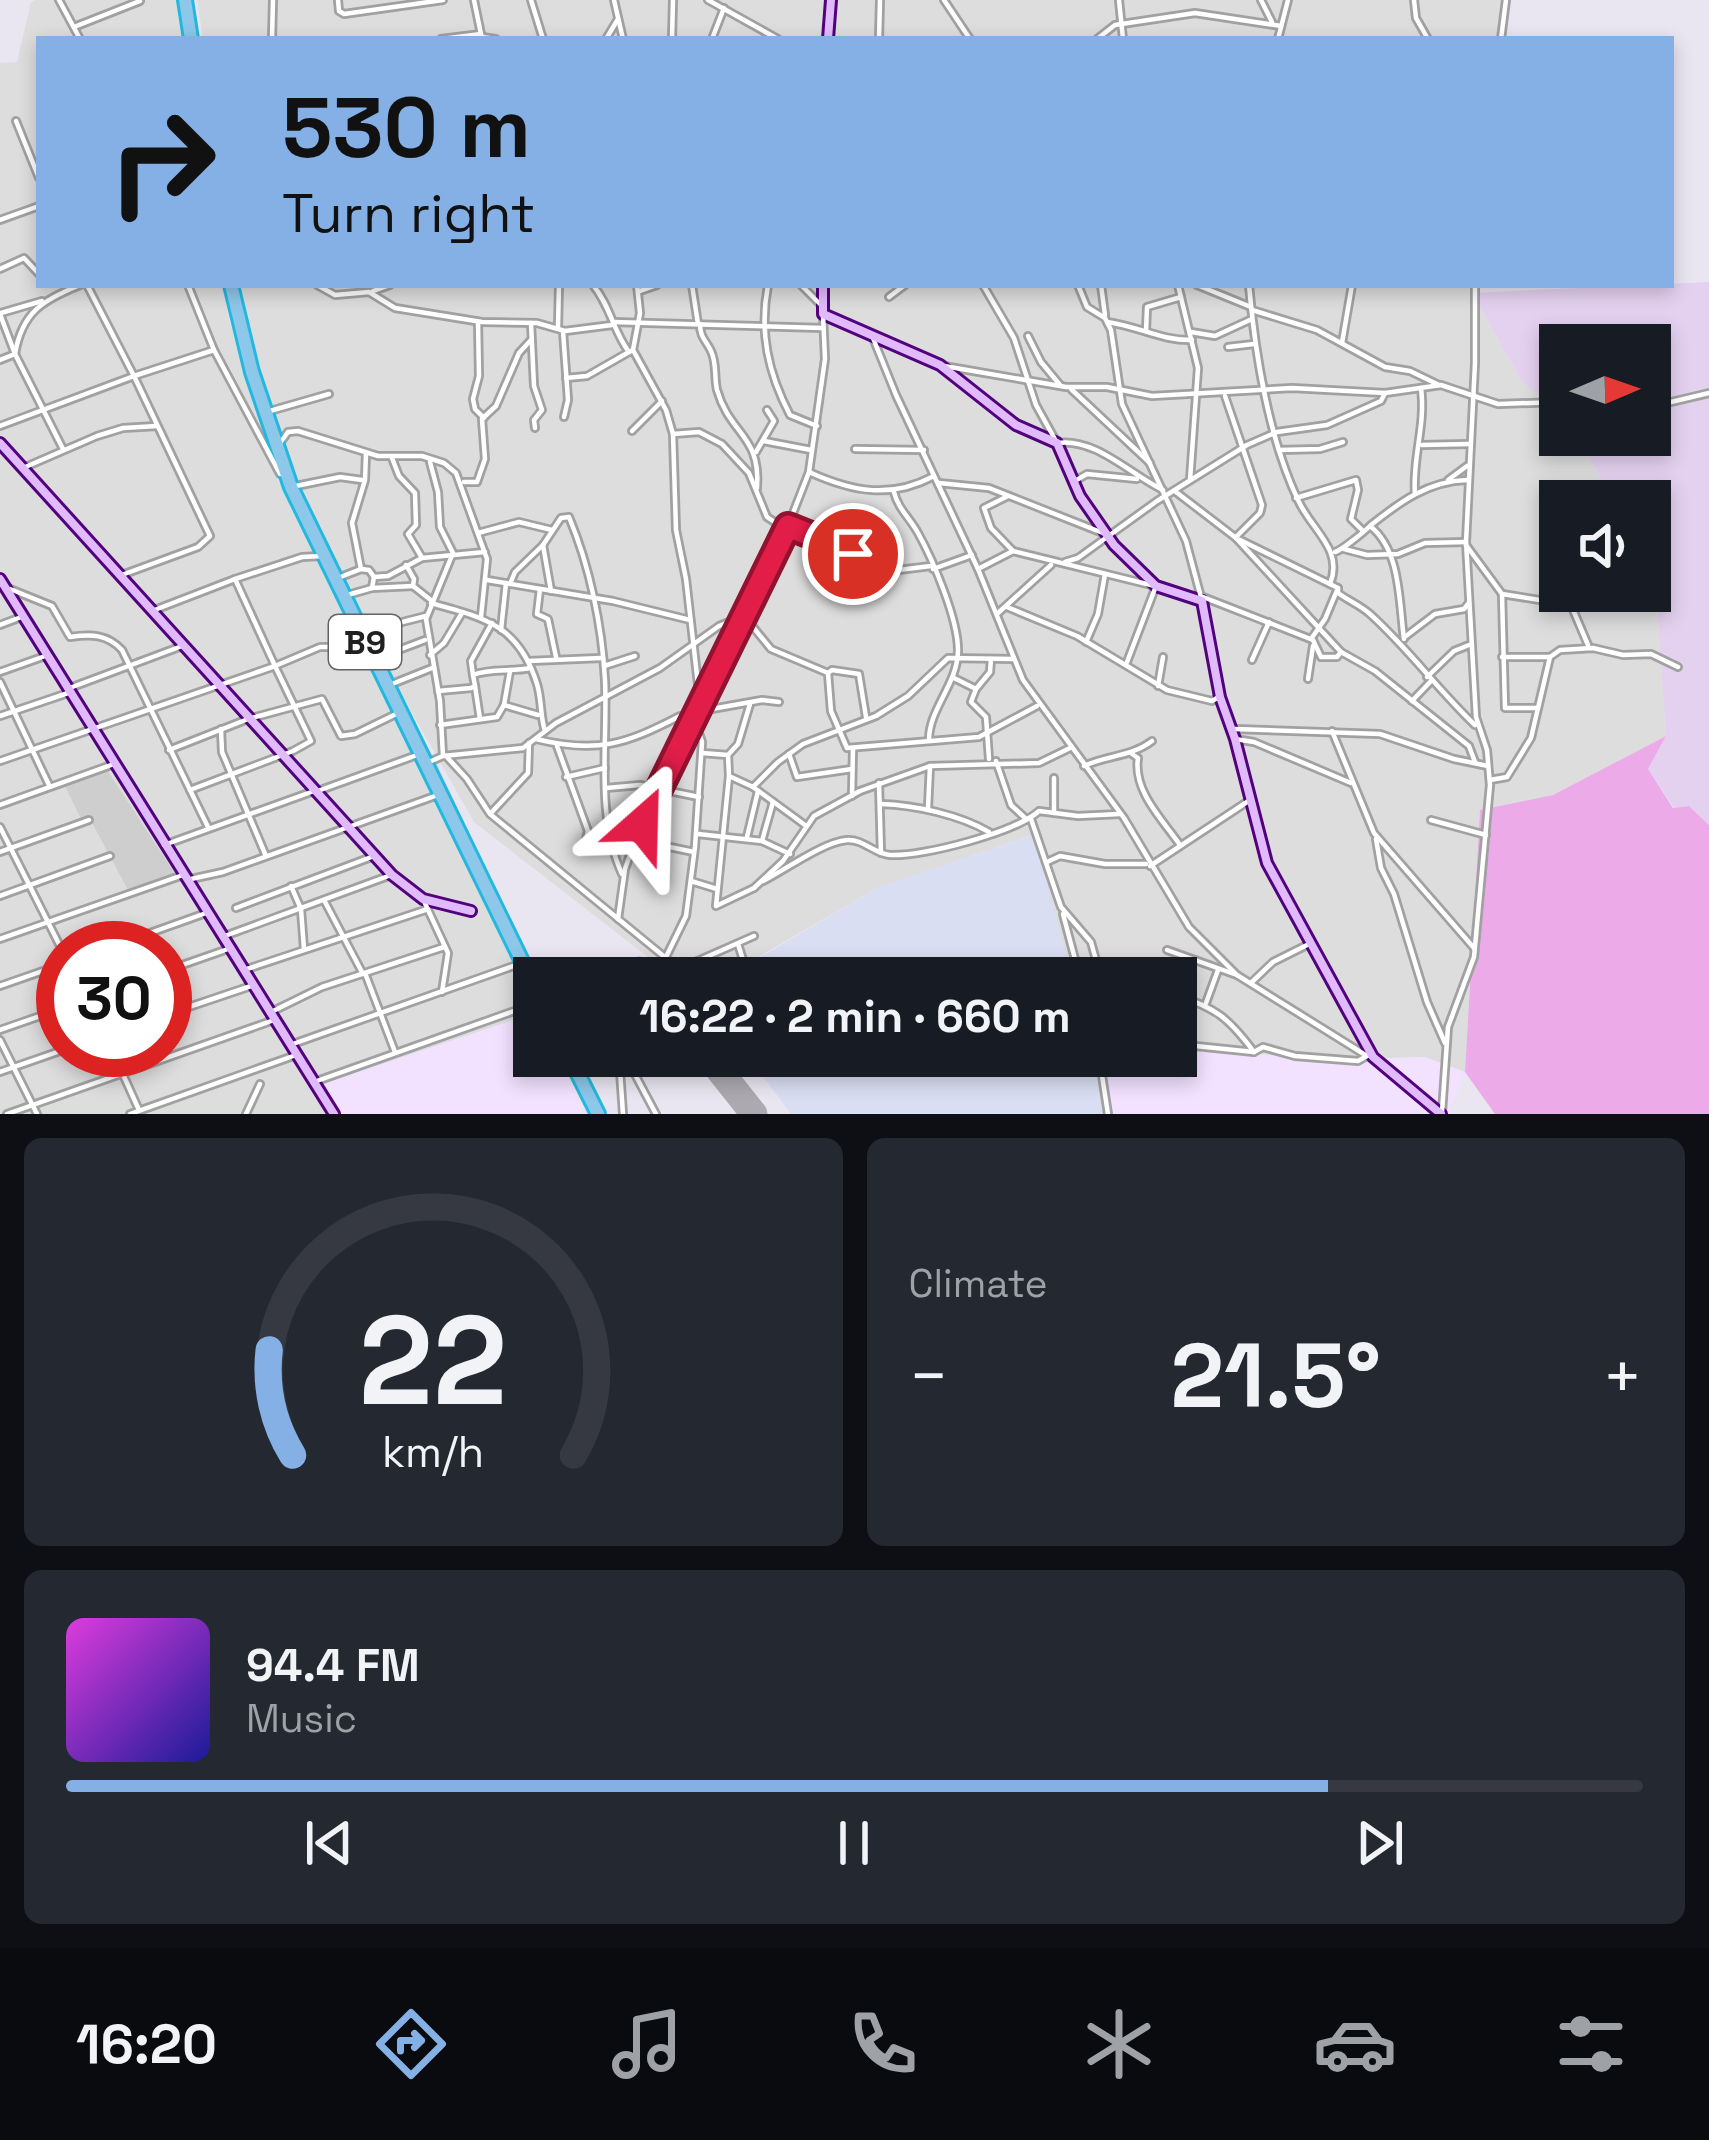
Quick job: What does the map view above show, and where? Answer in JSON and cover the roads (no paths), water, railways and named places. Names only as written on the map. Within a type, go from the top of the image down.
[{"type":"highway","points":[[185,0],[190,32]]},
{"type":"highway","name":"B9","points":[[232,288],[276,450],[304,515],[520,957]]},
{"type":"highway","points":[[580,1077],[598,1114]]},
{"type":"main road","points":[[828,36],[830,0]]},
{"type":"main road","points":[[823,288],[823,310],[873,338],[940,365],[1016,425],[1057,443],[1073,482],[1110,536],[1155,586],[1202,599],[1220,698],[1267,863],[1370,1057],[1441,1113]]},
{"type":"main road","points":[[0,443],[392,875],[423,899],[471,911]]},
{"type":"main road","points":[[2,583],[334,1114]]},
{"type":"street","points":[[59,0],[78,36]]},
{"type":"street","points":[[272,36],[273,0]]},
{"type":"street","points":[[338,0],[344,14],[443,0]]},
{"type":"street","points":[[473,0],[482,36]]},
{"type":"street","points":[[531,0],[543,36]]},
{"type":"street","points":[[614,0],[622,36]]},
{"type":"street","points":[[672,36],[673,0]]},
{"type":"street","points":[[708,0],[772,36]]},
{"type":"street","points":[[879,36],[880,0]]},
{"type":"street","points":[[944,0],[968,36]]},
{"type":"street","points":[[1119,0],[1123,36]]},
{"type":"street","points":[[1261,0],[1279,36]]},
{"type":"street","points":[[1277,25],[1288,0]]},
{"type":"street","points":[[1414,0],[1415,18],[1426,36]]},
{"type":"street","points":[[1501,36],[1506,0]]},
{"type":"street","points":[[74,27],[140,1]]},
{"type":"street","points":[[713,36],[724,8]]},
{"type":"street","points":[[1100,36],[1122,23],[1205,13],[1277,25]]},
{"type":"street","points":[[608,36],[618,19]]},
{"type":"street","points":[[759,29],[760,36]]},
{"type":"street","points":[[16,121],[36,163]]},
{"type":"street","points":[[0,220],[36,207]]},
{"type":"street","points":[[0,268],[24,258],[36,271]]},
{"type":"street","points":[[15,354],[20,331],[44,300],[42,288]]},
{"type":"street","points":[[64,449],[15,354],[0,313],[75,288]]},
{"type":"street","points":[[85,288],[134,376],[210,536],[197,547],[119,576]]},
{"type":"street","points":[[189,288],[214,350],[304,515]]},
{"type":"street","points":[[321,288],[335,296],[381,288]]},
{"type":"street","points":[[559,288],[564,417]]},
{"type":"street","points":[[595,288],[662,401],[673,434],[674,513],[700,702]]},
{"type":"street","points":[[566,378],[591,374],[631,351],[639,324],[639,288]]},
{"type":"street","points":[[693,288],[700,335],[711,351],[721,399],[756,452],[758,488]]},
{"type":"street","points":[[768,288],[762,326],[770,367],[788,411],[817,426]]},
{"type":"street","points":[[618,919],[635,840],[787,528],[809,472],[825,328],[823,310],[804,288]]},
{"type":"street","points":[[889,297],[901,288]]},
{"type":"street","points":[[985,288],[1014,338],[1057,443],[1101,453],[1165,494]]},
{"type":"street","points":[[1079,288],[1088,307],[1106,320],[1162,340],[1215,336],[1253,319]]},
{"type":"street","points":[[1101,288],[1114,345],[1117,388],[1186,541],[1202,599],[1312,639],[1321,657],[1337,657],[1341,652]]},
{"type":"street","points":[[1178,288],[1199,394],[1190,481]]},
{"type":"street","points":[[1204,288],[1317,330],[1385,367],[1410,370],[1472,397],[1498,404],[1539,403]]},
{"type":"street","points":[[1250,288],[1254,344],[1280,450],[1296,498],[1333,553],[1330,584]]},
{"type":"street","points":[[1342,343],[1351,288]]},
{"type":"street","points":[[1441,1113],[1449,1023],[1475,949],[1490,780],[1487,750],[1478,729],[1469,645],[1467,466],[1475,288]]},
{"type":"street","points":[[369,292],[395,308],[561,330],[613,324],[825,328]]},
{"type":"street","points":[[1146,331],[1147,308],[1180,297]]},
{"type":"street","points":[[462,482],[477,482],[483,466],[484,418],[473,402],[482,336],[478,322]]},
{"type":"street","points":[[531,323],[534,386],[542,410],[534,420],[536,428]]},
{"type":"street","points":[[1028,336],[1041,362],[1063,386],[1074,390],[1150,463]]},
{"type":"street","points":[[873,338],[979,568],[1014,659],[1039,705],[1054,719],[1120,814],[1190,927],[1237,975]]},
{"type":"street","points":[[484,418],[502,396],[519,353],[531,340]]},
{"type":"street","points":[[1228,347],[1254,344]]},
{"type":"street","points":[[0,426],[214,350]]},
{"type":"street","points":[[0,360],[15,354]]},
{"type":"street","points":[[940,365],[1152,396],[1292,388],[1385,393],[1441,386]]},
{"type":"street","points":[[1415,494],[1421,388]]},
{"type":"street","points":[[1671,402],[1709,392]]},
{"type":"street","points":[[1065,562],[1242,448],[1277,432],[1327,425],[1381,401],[1385,393]]},
{"type":"street","points":[[265,413],[329,394]]},
{"type":"street","points":[[1224,394],[1262,508],[1237,537]]},
{"type":"street","points":[[632,431],[662,401]]},
{"type":"street","points":[[756,452],[773,421],[766,410]]},
{"type":"street","points":[[23,468],[123,428],[157,426]]},
{"type":"street","points":[[276,450],[284,435],[298,431],[366,453],[392,458],[414,455],[444,463],[462,482],[464,502],[485,552],[487,580],[481,617]]},
{"type":"street","points":[[673,434],[710,434],[749,473],[767,517],[787,528],[830,537],[841,559],[856,554],[882,572],[932,567],[973,555]]},
{"type":"street","points":[[764,441],[813,450]]},
{"type":"street","points":[[1280,450],[1320,449],[1343,442]]},
{"type":"street","points":[[1421,446],[1469,444]]},
{"type":"street","points":[[855,449],[924,451]]},
{"type":"street","points":[[366,453],[365,480],[352,523],[361,569],[374,577],[388,576],[422,558],[485,552]]},
{"type":"street","points":[[392,458],[399,476],[415,493],[416,525],[408,534],[422,558]]},
{"type":"street","points":[[429,459],[438,492],[440,527],[453,554]]},
{"type":"street","points":[[1333,553],[1415,494],[1467,466]]},
{"type":"street","points":[[809,472],[853,489],[894,492],[936,480],[989,488],[1052,509],[1110,536]]},
{"type":"street","points":[[1073,482],[1087,474],[1140,478]]},
{"type":"street","points":[[292,487],[340,477],[365,480]]},
{"type":"street","points":[[1296,498],[1356,480],[1351,519],[1382,536],[1397,583],[1402,641]]},
{"type":"street","points":[[1448,480],[1467,480]]},
{"type":"street","points":[[894,492],[897,505],[918,533],[950,609],[958,656],[954,678],[931,722],[928,740]]},
{"type":"street","points":[[1176,492],[1237,537],[1338,588]]},
{"type":"street","points":[[1008,496],[984,508],[991,528],[1013,551],[1155,586],[1126,664]]},
{"type":"street","points":[[502,630],[508,583],[561,518],[569,518],[593,598],[602,662],[606,788],[614,852],[625,880]]},
{"type":"street","points":[[478,532],[519,522],[552,530]]},
{"type":"street","points":[[1237,537],[1341,652],[1375,670],[1463,741],[1474,762]]},
{"type":"street","points":[[1344,549],[1367,555],[1400,554],[1425,543],[1466,544]]},
{"type":"street","points":[[1466,544],[1502,594],[1505,708],[1538,708]]},
{"type":"street","points":[[543,545],[551,591]]},
{"type":"street","points":[[979,568],[1013,551]]},
{"type":"street","points":[[453,554],[426,616],[444,756],[467,779],[490,814],[667,957],[681,932],[691,881],[702,753],[702,736],[692,716]]},
{"type":"street","points":[[152,611],[302,557],[324,556]]},
{"type":"street","points":[[998,613],[1053,563]]},
{"type":"street","points":[[406,564],[413,586]]},
{"type":"street","points":[[334,580],[361,569]]},
{"type":"street","points":[[1086,642],[1098,614],[1105,574]]},
{"type":"street","points":[[372,588],[374,577]]},
{"type":"street","points":[[190,790],[310,741],[235,579]]},
{"type":"street","points":[[487,580],[690,620]]},
{"type":"street","points":[[2,583],[52,606],[70,637],[94,634],[116,644],[131,665],[208,827]]},
{"type":"street","points":[[343,596],[372,588],[413,586],[431,602],[492,623],[525,650],[539,692],[544,731]]},
{"type":"street","points":[[1308,679],[1312,639],[1338,588]]},
{"type":"street","points":[[1338,588],[1338,593],[1402,641],[1429,679],[1478,729]]},
{"type":"street","points":[[540,589],[536,614],[548,619],[556,657]]},
{"type":"street","points":[[1502,594],[1571,605],[1589,648]]},
{"type":"street","points":[[1402,641],[1432,616],[1468,604]]},
{"type":"street","points":[[1007,608],[1086,642],[1158,686],[1212,701],[1220,698]]},
{"type":"street","points":[[430,655],[444,643],[462,613]]},
{"type":"street","points":[[0,625],[24,616]]},
{"type":"street","points":[[361,633],[426,616]]},
{"type":"street","points":[[164,844],[423,758],[512,751],[719,626],[744,616]]},
{"type":"street","points":[[744,616],[771,650],[828,673]]},
{"type":"street","points":[[1252,660],[1269,622]]},
{"type":"street","points":[[480,719],[471,661],[492,623]]},
{"type":"street","points":[[0,761],[320,647],[371,653],[427,640]]},
{"type":"street","points":[[1412,701],[1454,651],[1469,645]]},
{"type":"street","points":[[0,716],[182,646]]},
{"type":"street","points":[[1502,657],[1550,657],[1560,650],[1589,648],[1622,656],[1651,654],[1678,667]]},
{"type":"street","points":[[0,671],[48,655]]},
{"type":"street","points":[[473,675],[510,671],[556,657],[602,662],[635,656]]},
{"type":"street","points":[[747,840],[755,789],[789,754],[816,737],[876,716],[908,696],[937,665],[958,656],[1014,659]]},
{"type":"street","points":[[1158,686],[1162,657]]},
{"type":"street","points":[[1490,780],[1507,777],[1531,738],[1550,657]]},
{"type":"street","points":[[991,658],[990,672],[971,702],[986,717],[992,761],[1011,805],[1029,819],[1047,862],[1074,957]]},
{"type":"street","points":[[387,686],[432,668]]},
{"type":"street","points":[[440,725],[495,718],[504,705],[510,671]]},
{"type":"street","points":[[828,673],[859,674],[866,717]]},
{"type":"street","points":[[828,673],[837,730],[845,747],[853,749],[986,734],[1039,705]]},
{"type":"street","points":[[954,678],[976,688]]},
{"type":"street","points":[[0,682],[50,787]]},
{"type":"street","points":[[438,691],[475,686]]},
{"type":"street","points":[[169,750],[248,719],[322,699],[341,736],[401,713]]},
{"type":"street","points":[[533,741],[603,746],[631,741],[680,716],[779,702]]},
{"type":"street","points":[[750,704],[737,744],[728,754],[730,776],[716,906],[844,840],[881,853],[925,854],[1029,819],[1039,811],[1120,814]]},
{"type":"street","points":[[504,705],[540,716]]},
{"type":"street","points":[[220,729],[221,752],[266,856]]},
{"type":"street","points":[[1463,741],[1478,729]]},
{"type":"street","points":[[1332,731],[1351,783],[1362,798],[1381,868],[1394,894],[1438,1033],[1446,1044]]},
{"type":"street","points":[[1233,734],[1380,734],[1488,766]]},
{"type":"street","points":[[1233,734],[1351,783]]},
{"type":"street","points":[[490,814],[528,773],[533,741]]},
{"type":"street","points":[[1084,766],[1101,758],[1132,754],[1152,741]]},
{"type":"street","points":[[557,746],[588,831],[584,848]]},
{"type":"street","points":[[759,883],[790,854],[819,812],[879,783],[931,766],[1040,763],[1070,748]]},
{"type":"street","points":[[852,796],[853,749]]},
{"type":"street","points":[[702,753],[728,754]]},
{"type":"street","points":[[789,754],[797,776],[852,769]]},
{"type":"street","points":[[1132,754],[1138,758],[1136,770],[1144,791],[1180,845]]},
{"type":"street","points":[[0,805],[114,764]]},
{"type":"street","points":[[928,809],[931,766]]},
{"type":"street","points":[[566,776],[605,768]]},
{"type":"street","points":[[730,776],[806,825]]},
{"type":"street","points":[[1054,778],[1054,813]]},
{"type":"street","points":[[879,783],[881,853]]},
{"type":"street","points":[[606,788],[626,784],[699,797]]},
{"type":"street","points":[[51,921],[266,856],[441,794]]},
{"type":"street","points":[[1047,862],[1075,856],[1105,864],[1149,865],[1250,800]]},
{"type":"street","points":[[762,841],[773,802]]},
{"type":"street","points":[[881,804],[928,809],[989,832]]},
{"type":"street","points":[[0,852],[88,820]]},
{"type":"street","points":[[1431,820],[1486,835]]},
{"type":"street","points":[[0,827],[47,921]]},
{"type":"street","points":[[695,833],[762,841],[790,854]]},
{"type":"street","points":[[1374,833],[1475,949]]},
{"type":"street","points":[[635,840],[694,852]]},
{"type":"street","points":[[0,896],[110,856]]},
{"type":"street","points":[[236,908],[374,856]]},
{"type":"street","points":[[221,938],[392,875]]},
{"type":"street","points":[[691,881],[717,889]]},
{"type":"street","points":[[291,886],[301,909],[304,949]]},
{"type":"street","points":[[423,899],[448,959],[442,992]]},
{"type":"street","points":[[324,900],[364,974],[395,1053]]},
{"type":"street","points":[[1061,907],[1091,942],[1096,957]]},
{"type":"street","points":[[241,971],[428,909]]},
{"type":"street","points":[[186,921],[206,914]]},
{"type":"street","points":[[0,939],[36,926]]},
{"type":"street","points":[[713,957],[754,936]]},
{"type":"street","points":[[737,942],[742,957]]},
{"type":"street","points":[[1252,982],[1273,962],[1309,944]]},
{"type":"street","points":[[192,1048],[271,1017],[293,998],[445,947]]},
{"type":"street","points":[[192,962],[228,949]]},
{"type":"street","points":[[1167,950],[1252,982],[1370,1057],[1345,1060],[1263,1047],[1254,1052],[1197,1046]]},
{"type":"street","points":[[290,1045],[513,967]]},
{"type":"street","points":[[1206,1003],[1218,970]]},
{"type":"street","points":[[0,986],[36,973]]},
{"type":"street","points":[[192,1006],[251,986]]},
{"type":"street","points":[[1197,1001],[1238,1030],[1254,1052]]},
{"type":"street","points":[[314,1082],[513,1011]]},
{"type":"street","points":[[0,1030],[36,1017]]},
{"type":"street","points":[[0,1040],[37,1114]]},
{"type":"street","points":[[130,1114],[296,1055]]},
{"type":"street","points":[[0,1072],[36,1059]]},
{"type":"street","points":[[7,1114],[117,1077]]},
{"type":"street","points":[[124,1077],[140,1111]]},
{"type":"street","points":[[620,1077],[623,1114]]},
{"type":"street","points":[[636,1077],[656,1114]]},
{"type":"street","points":[[1102,1077],[1108,1114]]},
{"type":"street","points":[[246,1114],[260,1084]]}]
